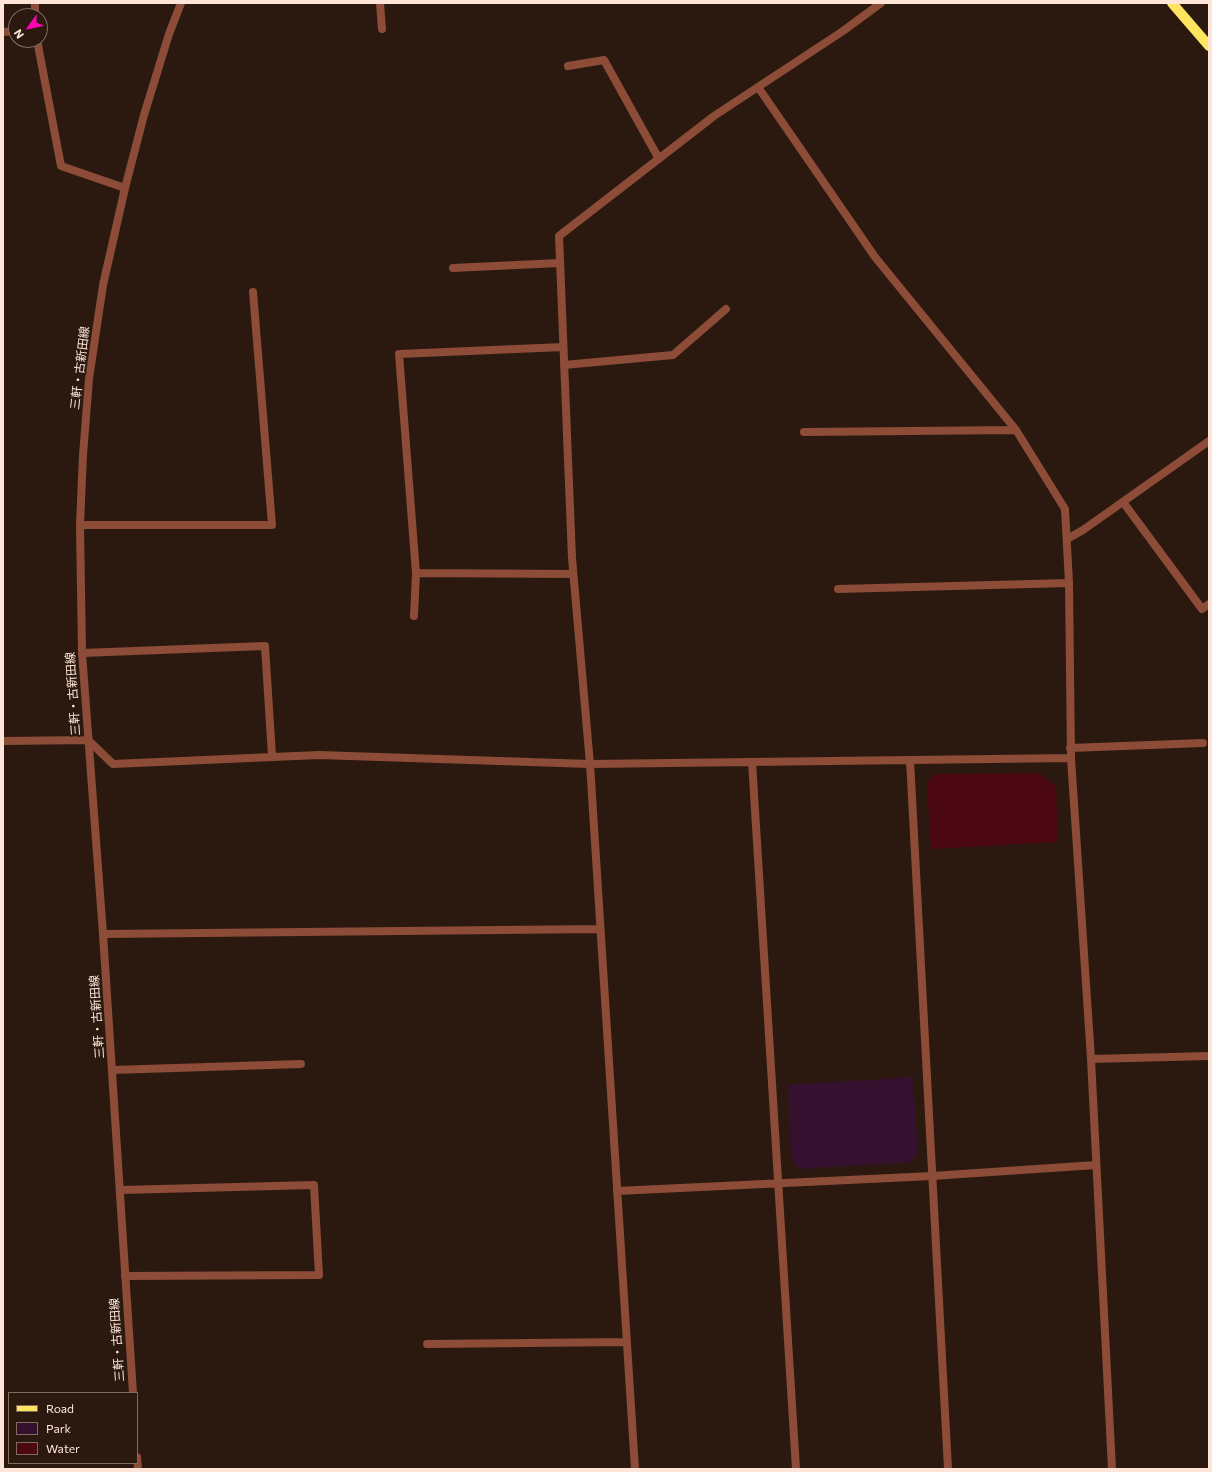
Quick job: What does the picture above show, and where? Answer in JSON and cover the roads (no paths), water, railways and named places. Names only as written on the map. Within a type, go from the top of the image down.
[{"type":"main road","points":[[1172,3],[1209,46]]},
{"type":"street","name":"三軒・古新田線","points":[[133,1392],[121,1190],[82,654],[80,525],[83,455],[89,379],[103,285],[125,188],[146,107],[169,34],[181,3]]},
{"type":"street","points":[[380,3],[382,29]]},
{"type":"street","points":[[635,1469],[590,764],[573,574],[559,236],[714,116],[843,31],[881,3]]},
{"type":"street","points":[[39,48],[61,166],[125,188]]},
{"type":"street","points":[[568,66],[604,60],[659,159]]},
{"type":"street","points":[[758,87],[875,257],[1016,430],[1065,509],[1069,583],[1070,748],[1091,1060],[1112,1469]]},
{"type":"street","points":[[453,268],[559,263]]},
{"type":"street","points":[[80,525],[272,525],[253,292]]},
{"type":"street","points":[[564,365],[673,355],[726,309]]},
{"type":"street","points":[[414,616],[416,573],[399,354],[563,347]]},
{"type":"street","points":[[804,432],[1016,430]]},
{"type":"street","points":[[1067,539],[1083,530],[1209,441]]},
{"type":"street","points":[[1123,502],[1202,609],[1209,604]]},
{"type":"street","points":[[416,573],[573,574]]},
{"type":"street","points":[[838,588],[1069,583]]},
{"type":"street","points":[[82,654],[265,646],[272,756]]},
{"type":"street","points":[[3,741],[88,740],[113,764],[319,755],[590,764],[1071,758]]},
{"type":"street","points":[[1070,748],[1203,744]]},
{"type":"street","points":[[910,760],[948,1469]]},
{"type":"street","points":[[752,762],[796,1469]]},
{"type":"street","points":[[103,934],[600,929]]},
{"type":"street","points":[[1091,1060],[1209,1056]]},
{"type":"street","points":[[112,1070],[301,1064]]},
{"type":"street","points":[[617,1191],[932,1176],[1096,1165]]},
{"type":"street","points":[[121,1190],[314,1185],[319,1275],[125,1276]]},
{"type":"street","points":[[427,1344],[627,1342]]},
{"type":"water","points":[[1039,773],[1056,786],[1058,842],[931,849],[927,783],[936,774]]}]
